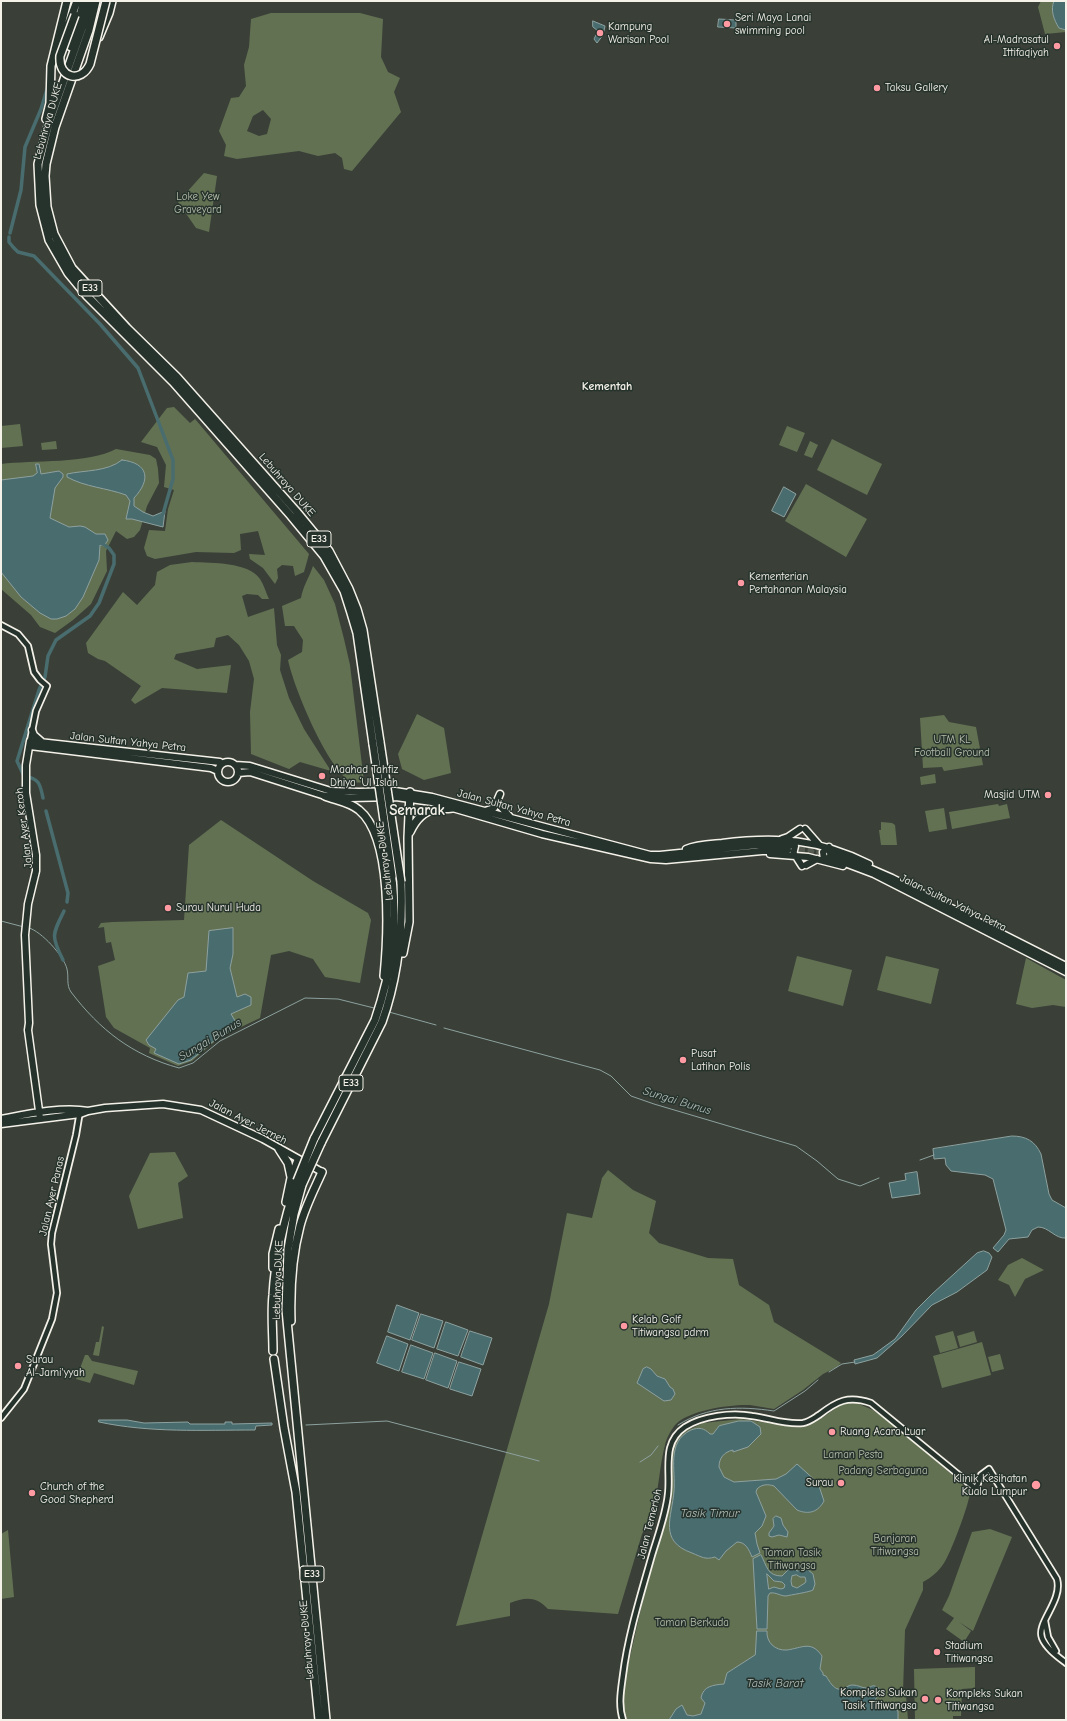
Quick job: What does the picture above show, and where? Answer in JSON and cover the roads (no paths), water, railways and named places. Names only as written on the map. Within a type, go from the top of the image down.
[{"type":"highway","points":[[38,164],[40,143],[50,103],[51,66],[53,54],[67,1]]},
{"type":"highway","points":[[51,77],[56,57],[78,1]]},
{"type":"highway","points":[[78,1],[60,56],[61,68],[70,76],[82,75],[87,71],[106,1]]},
{"type":"highway","points":[[60,92],[65,67],[84,1]]},
{"type":"highway","name":"Lebuhraya DUKE","points":[[41,174],[38,164],[48,126],[86,17],[90,1]]},
{"type":"highway","name":"Lebuhraya DUKE","points":[[98,1],[55,127],[41,174],[40,205],[50,240],[58,258],[87,296],[175,379],[296,511],[329,551],[349,589],[363,630],[400,882],[401,927],[394,984],[378,1021],[297,1181],[288,1212],[273,1295],[273,1351]]},
{"type":"highway","points":[[93,52],[109,13],[112,1]]},
{"type":"highway","name":"Lebuhraya DUKE","points":[[175,379],[324,556],[344,591],[357,633],[392,876],[394,941],[389,972],[382,996],[383,1007]]},
{"type":"highway","points":[[394,984],[401,966],[409,922],[408,838],[410,795]]},
{"type":"highway","points":[[325,796],[352,805],[363,814],[376,839],[380,853],[387,898],[386,957],[382,996]]},
{"type":"highway","points":[[408,838],[416,821],[423,813],[434,809],[452,808]]},
{"type":"highway","points":[[279,1149],[297,1181]]},
{"type":"highway","points":[[297,1181],[298,1160]]},
{"type":"highway","points":[[291,1354],[290,1304],[295,1248],[300,1226],[322,1172]]},
{"type":"highway","name":"Lebuhraya DUKE","points":[[297,1181],[294,1214],[288,1250],[286,1310],[326,1720]]},
{"type":"highway","name":"Lebuhraya DUKE","points":[[274,1359],[284,1428],[296,1492],[319,1720]]},
{"type":"main road","points":[[31,757],[43,746],[32,730]]},
{"type":"main road","name":"Jalan Sultan Yahya Petra","points":[[31,743],[43,746],[212,768],[218,771],[220,777],[227,782],[234,780],[238,772],[250,772],[325,796],[350,798],[396,797],[410,795],[439,798],[642,853],[660,855],[758,845],[789,846]]},
{"type":"main road","name":"Jalan Ayer Keroh","points":[[27,777],[31,757],[31,743]]},
{"type":"main road","name":"Jalan Ayer Keroh","points":[[31,743],[27,777],[29,802],[36,835],[39,871],[25,938],[30,1053],[41,1115]]},
{"type":"main road","name":"Jalan Sultan Yahya Petra","points":[[43,746],[220,762],[222,764],[230,762],[235,765],[250,766],[331,791],[395,791],[519,828],[641,858],[666,860],[762,851],[789,846]]},
{"type":"main road","points":[[218,771],[222,764]]},
{"type":"main road","points":[[235,765],[238,772]]},
{"type":"main road","points":[[484,811],[494,808],[500,794]]},
{"type":"main road","points":[[501,807],[510,817]]},
{"type":"main road","points":[[494,821],[503,816],[519,828]]},
{"type":"main road","points":[[677,853],[699,846],[752,839],[781,839],[788,837],[802,829],[828,854],[850,868],[892,887],[905,887]]},
{"type":"main road","points":[[781,839],[789,846],[795,848],[794,855]]},
{"type":"main road","points":[[789,846],[820,845]]},
{"type":"main road","points":[[686,858],[700,860],[771,854],[794,855],[817,859]]},
{"type":"main road","points":[[794,855],[804,866],[828,854]]},
{"type":"main road","name":"Jalan Sultan Yahya Petra","points":[[828,854],[846,858],[1066,966]]},
{"type":"main road","name":"Jalan Sultan Yahya Petra","points":[[905,887],[1066,972]]},
{"type":"main road","name":"Jalan Ayer Jerneh","points":[[1,1119],[163,1104],[185,1107],[211,1113],[322,1172]]},
{"type":"main road","name":"Jalan Ayer Jerneh","points":[[1,1124],[41,1115]]},
{"type":"street","name":"Jalan Ayer Keroh","points":[[1,625],[18,634],[28,646],[34,672],[40,680],[46,684],[47,687],[36,711],[31,743]]},
{"type":"street","name":"Jalan Ayer Panas","points":[[1,1418],[24,1389],[52,1319],[57,1293],[52,1254],[52,1233],[80,1112]]},
{"type":"street","name":"Jalan Temerloh","points":[[623,1720],[620,1702],[625,1660],[642,1588],[668,1495],[669,1453],[670,1445],[675,1436],[685,1427],[701,1421],[737,1415],[752,1416],[775,1421],[805,1423],[842,1401],[857,1399],[871,1403],[976,1489],[982,1475],[989,1469],[1057,1578],[1059,1586],[1058,1593],[1045,1621],[1044,1631],[1061,1658],[1066,1662]]},
{"type":"water","points":[[1054,1],[1066,1],[1066,30],[1059,28],[1053,15]]},
{"type":"water","name":"Seri Maya Lanai swimming pool","points":[[719,19],[736,20],[736,28],[718,27]]},
{"type":"water","name":"Kampung Warisan Pool","points":[[593,21],[605,26],[603,35],[597,43],[594,39],[598,31],[593,27]]},
{"type":"water","points":[[122,460],[138,465],[144,473],[145,479],[143,485],[134,498],[134,506],[153,516],[165,511],[163,527],[132,519],[126,519],[130,501],[126,495],[81,483],[67,477],[67,474],[110,467]]},
{"type":"water","points":[[36,464],[39,464],[41,474],[59,471],[63,474],[63,477],[55,488],[50,518],[69,527],[80,526],[85,527],[96,534],[105,534],[108,540],[104,546],[100,545],[99,560],[83,597],[75,609],[66,616],[57,619],[51,619],[40,613],[21,597],[1,572],[1,480],[33,476],[37,473]]},
{"type":"water","points":[[784,487],[796,494],[784,517],[772,511]]},
{"type":"water","points":[[233,928],[233,954],[230,968],[237,997],[245,994],[251,997],[251,1005],[231,1014],[237,1024],[229,1029],[229,1031],[222,1034],[191,1060],[179,1064],[154,1053],[156,1049],[149,1045],[146,1040],[178,1000],[184,997],[188,973],[206,971],[209,931]]},
{"type":"water","points":[[1012,1136],[1026,1138],[1039,1149],[1049,1194],[1052,1200],[1066,1208],[1066,1238],[1059,1237],[1045,1229],[1038,1227],[1032,1230],[1028,1237],[1009,1239],[998,1252],[993,1248],[1004,1235],[1006,1230],[993,1179],[985,1175],[951,1171],[946,1165],[945,1158],[934,1159],[933,1149]]},
{"type":"water","points":[[917,1172],[920,1194],[892,1198],[889,1183],[906,1180],[905,1174]]},
{"type":"water","points":[[984,1251],[989,1253],[992,1257],[987,1270],[957,1292],[932,1305],[902,1336],[877,1358],[855,1364],[854,1360],[873,1355],[895,1339],[916,1310],[932,1294],[977,1253]]},
{"type":"water","points":[[397,1305],[419,1313],[410,1340],[388,1332]]},
{"type":"water","points":[[421,1314],[443,1321],[434,1348],[412,1340]]},
{"type":"water","points":[[446,1322],[468,1330],[458,1356],[437,1349]]},
{"type":"water","points":[[470,1331],[492,1338],[483,1365],[461,1357]]},
{"type":"water","points":[[387,1336],[408,1344],[399,1371],[377,1363]]},
{"type":"water","points":[[411,1345],[433,1353],[424,1379],[402,1372]]},
{"type":"water","points":[[435,1353],[457,1361],[448,1388],[426,1380]]},
{"type":"water","points":[[459,1362],[481,1369],[472,1396],[450,1389]]},
{"type":"water","points":[[647,1367],[657,1376],[665,1379],[673,1389],[675,1394],[671,1400],[664,1401],[637,1383],[643,1369]]},
{"type":"water","points":[[99,1420],[127,1420],[144,1423],[188,1422],[190,1424],[225,1424],[225,1422],[232,1422],[232,1424],[272,1423],[272,1425],[256,1426],[255,1430],[177,1430],[118,1426],[99,1422]]},
{"type":"water","name":"Tasik Timur","points":[[739,1421],[751,1421],[760,1427],[761,1434],[748,1447],[733,1452],[733,1450],[727,1452],[723,1456],[719,1467],[724,1477],[734,1482],[776,1479],[786,1474],[797,1464],[818,1483],[824,1501],[819,1508],[813,1512],[801,1512],[797,1510],[774,1486],[763,1485],[757,1489],[756,1492],[766,1516],[762,1526],[755,1533],[760,1553],[752,1557],[743,1543],[737,1542],[726,1551],[719,1560],[715,1557],[704,1558],[681,1548],[671,1535],[670,1519],[674,1491],[675,1449],[683,1435],[691,1430],[701,1429],[713,1434],[719,1426]]},
{"type":"water","points":[[776,1516],[781,1518],[783,1525],[788,1532],[787,1537],[779,1535],[772,1537],[769,1536],[769,1533],[774,1526],[773,1519]]},
{"type":"water","points":[[761,1555],[768,1570],[777,1576],[782,1576],[792,1566],[797,1571],[807,1569],[813,1574],[815,1584],[813,1590],[804,1593],[786,1596],[770,1593],[768,1596],[767,1629],[757,1629],[753,1559]],"holes":[[[767,1574],[774,1581],[782,1582],[785,1585],[784,1588],[781,1589],[774,1587],[769,1589]],[[797,1575],[800,1577],[805,1577],[806,1581],[797,1588],[792,1586],[791,1581],[792,1576]]]},
{"type":"water","name":"Tasik Barat","points":[[757,1631],[767,1631],[768,1639],[772,1645],[779,1649],[787,1650],[806,1646],[814,1648],[822,1656],[820,1669],[823,1675],[826,1676],[831,1684],[838,1689],[853,1685],[864,1688],[874,1686],[877,1687],[880,1689],[875,1701],[885,1707],[890,1706],[898,1711],[898,1720],[669,1720],[676,1709],[682,1705],[687,1715],[693,1716],[701,1714],[705,1703],[701,1698],[704,1691],[709,1687],[724,1684],[727,1673],[755,1655]]},
{"type":"waterway","points":[[10,233],[21,190],[25,147],[41,109],[48,86]]},
{"type":"waterway","points":[[9,237],[9,242],[18,252],[34,256],[100,324],[138,368],[173,460],[173,479],[163,514]]},
{"type":"waterway","points":[[43,798],[38,783],[33,779],[24,776],[17,761],[39,690],[45,677],[48,656],[56,640],[90,616],[99,603],[114,564],[114,555],[109,548],[101,543]]},
{"type":"waterway","points":[[46,811],[68,893],[67,902]]},
{"type":"waterway","points":[[63,960],[56,946],[54,936],[57,925],[64,911]]},
{"type":"waterway","name":"Sungai Bunus","points":[[1,921],[24,927]]},
{"type":"waterway","name":"Sungai Bunus","points":[[29,928],[40,934],[57,951],[67,969],[71,992],[94,1018],[118,1039],[132,1048],[162,1063],[179,1068],[193,1063],[220,1041],[305,998],[338,999],[374,1008]]},
{"type":"waterway","name":"Sungai Bunus","points":[[389,1012],[436,1025]]},
{"type":"waterway","name":"Sungai Bunus","points":[[444,1028],[600,1070],[611,1076],[631,1096],[796,1146],[838,1179],[860,1186],[879,1178]]},
{"type":"waterway","name":"Sungai Bunus","points":[[920,1160],[934,1155]]},
{"type":"waterway","points":[[829,1372],[842,1364],[855,1362]]},
{"type":"waterway","points":[[678,1425],[701,1414],[724,1409],[749,1408],[774,1411],[805,1391],[818,1380]]},
{"type":"waterway","points":[[306,1425],[387,1421],[539,1461]]},
{"type":"waterway","points":[[640,1462],[651,1455],[658,1446]]},
{"type":"tunnel","points":[[790,846],[808,848],[828,853]]},
{"type":"tunnel","points":[[790,850],[809,852],[828,857]]},
{"type":"place","name":"Seri Maya Lanai swimming pool","points":[[727,24]]},
{"type":"place","name":"Kampung Warisan Pool","points":[[600,33]]},
{"type":"place","name":"Al-Madrasatul Ittifaqiyah","points":[[1057,46]]},
{"type":"place","name":"Taksu Gallery","points":[[877,88]]},
{"type":"place","name":"Kementerian Pertahanan Malaysia","points":[[741,583]]},
{"type":"place","name":"Maahad Tahfiz Dhiya ‘Ul Islah","points":[[322,776]]},
{"type":"place","name":"Masjid UTM","points":[[1048,795]]},
{"type":"place","name":"Surau Nurul Huda","points":[[168,908]]},
{"type":"place","name":"Pusat Latihan Polis","points":[[683,1060]]},
{"type":"place","name":"Kelab Golf Titiwangsa pdrm","points":[[624,1326]]},
{"type":"place","name":"Surau Al-Jami'yyah","points":[[18,1366]]},
{"type":"place","name":"Ruang Acara Luar","points":[[832,1432]]},
{"type":"place","name":"Surau","points":[[841,1483]]},
{"type":"place","name":"Klinik Kesihatan Kuala Lumpur","points":[[1036,1485]]},
{"type":"place","name":"Church of the Good Shepherd","points":[[32,1493]]},
{"type":"place","name":"Stadium Titiwangsa","points":[[937,1652]]},
{"type":"place","name":"Kompleks Sukan Tasik Titiwangsa","points":[[925,1699]]},
{"type":"place","name":"Kompleks Sukan Titiwangsa","points":[[938,1700]]},
{"type":"district","name":"Kementah","points":[[607,387]]},
{"type":"district","name":"Semarak","points":[[417,811]]},
{"type":"park label","name":"Loke Yew Graveyard","points":[[198,203]]},
{"type":"park label","name":"UTM KL Football Ground","points":[[952,746]]},
{"type":"park label","name":"Laman Pesta","points":[[853,1455]]},
{"type":"park label","name":"Padang Serbaguna","points":[[883,1471]]},
{"type":"park label","name":"Banjaran Titiwangsa","points":[[895,1545]]},
{"type":"park label","name":"Taman Tasik Titiwangsa","points":[[792,1559]]},
{"type":"park label","name":"Taman Berkuda","points":[[692,1623]]}]
